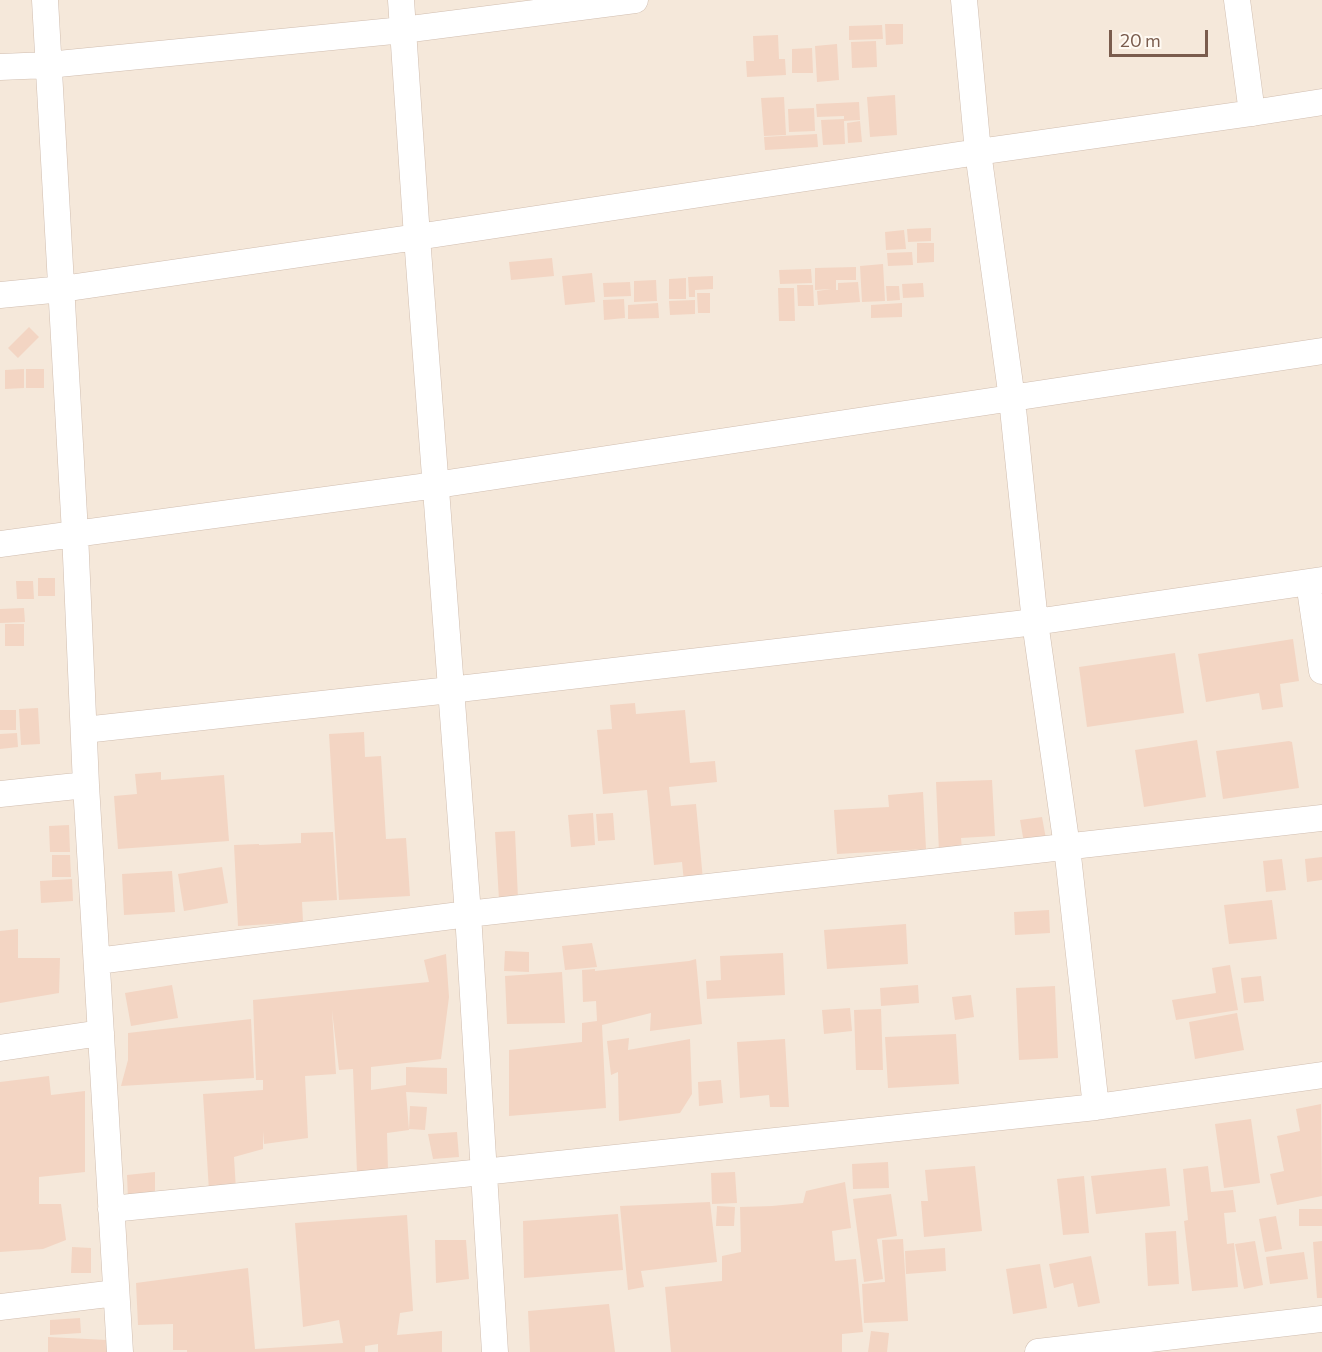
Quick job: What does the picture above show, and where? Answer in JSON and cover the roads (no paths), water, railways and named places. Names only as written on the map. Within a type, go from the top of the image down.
[{"type":"street","points":[[45,0],[75,533],[86,785],[120,1352]]},
{"type":"street","points":[[401,0],[468,914],[495,1352]]},
{"type":"street","points":[[0,67],[48,65],[403,30],[635,0]]},
{"type":"street","points":[[964,0],[978,152],[1012,399],[1035,622],[1067,847],[1096,1107]]},
{"type":"street","points":[[1237,0],[1252,113]]},
{"type":"street","points":[[0,295],[62,289],[1322,102]]},
{"type":"street","points":[[0,544],[436,485],[1322,351]]},
{"type":"street","points":[[84,730],[1035,622],[1316,581],[1322,671]]},
{"type":"street","points":[[0,794],[86,785]]},
{"type":"street","points":[[97,961],[468,914],[1322,818]]},
{"type":"street","points":[[0,1048],[101,1033]]},
{"type":"street","points":[[111,1209],[1096,1107],[1322,1075]]},
{"type":"street","points":[[0,1307],[116,1293]]},
{"type":"street","points":[[1038,1352],[1322,1319]]}]
